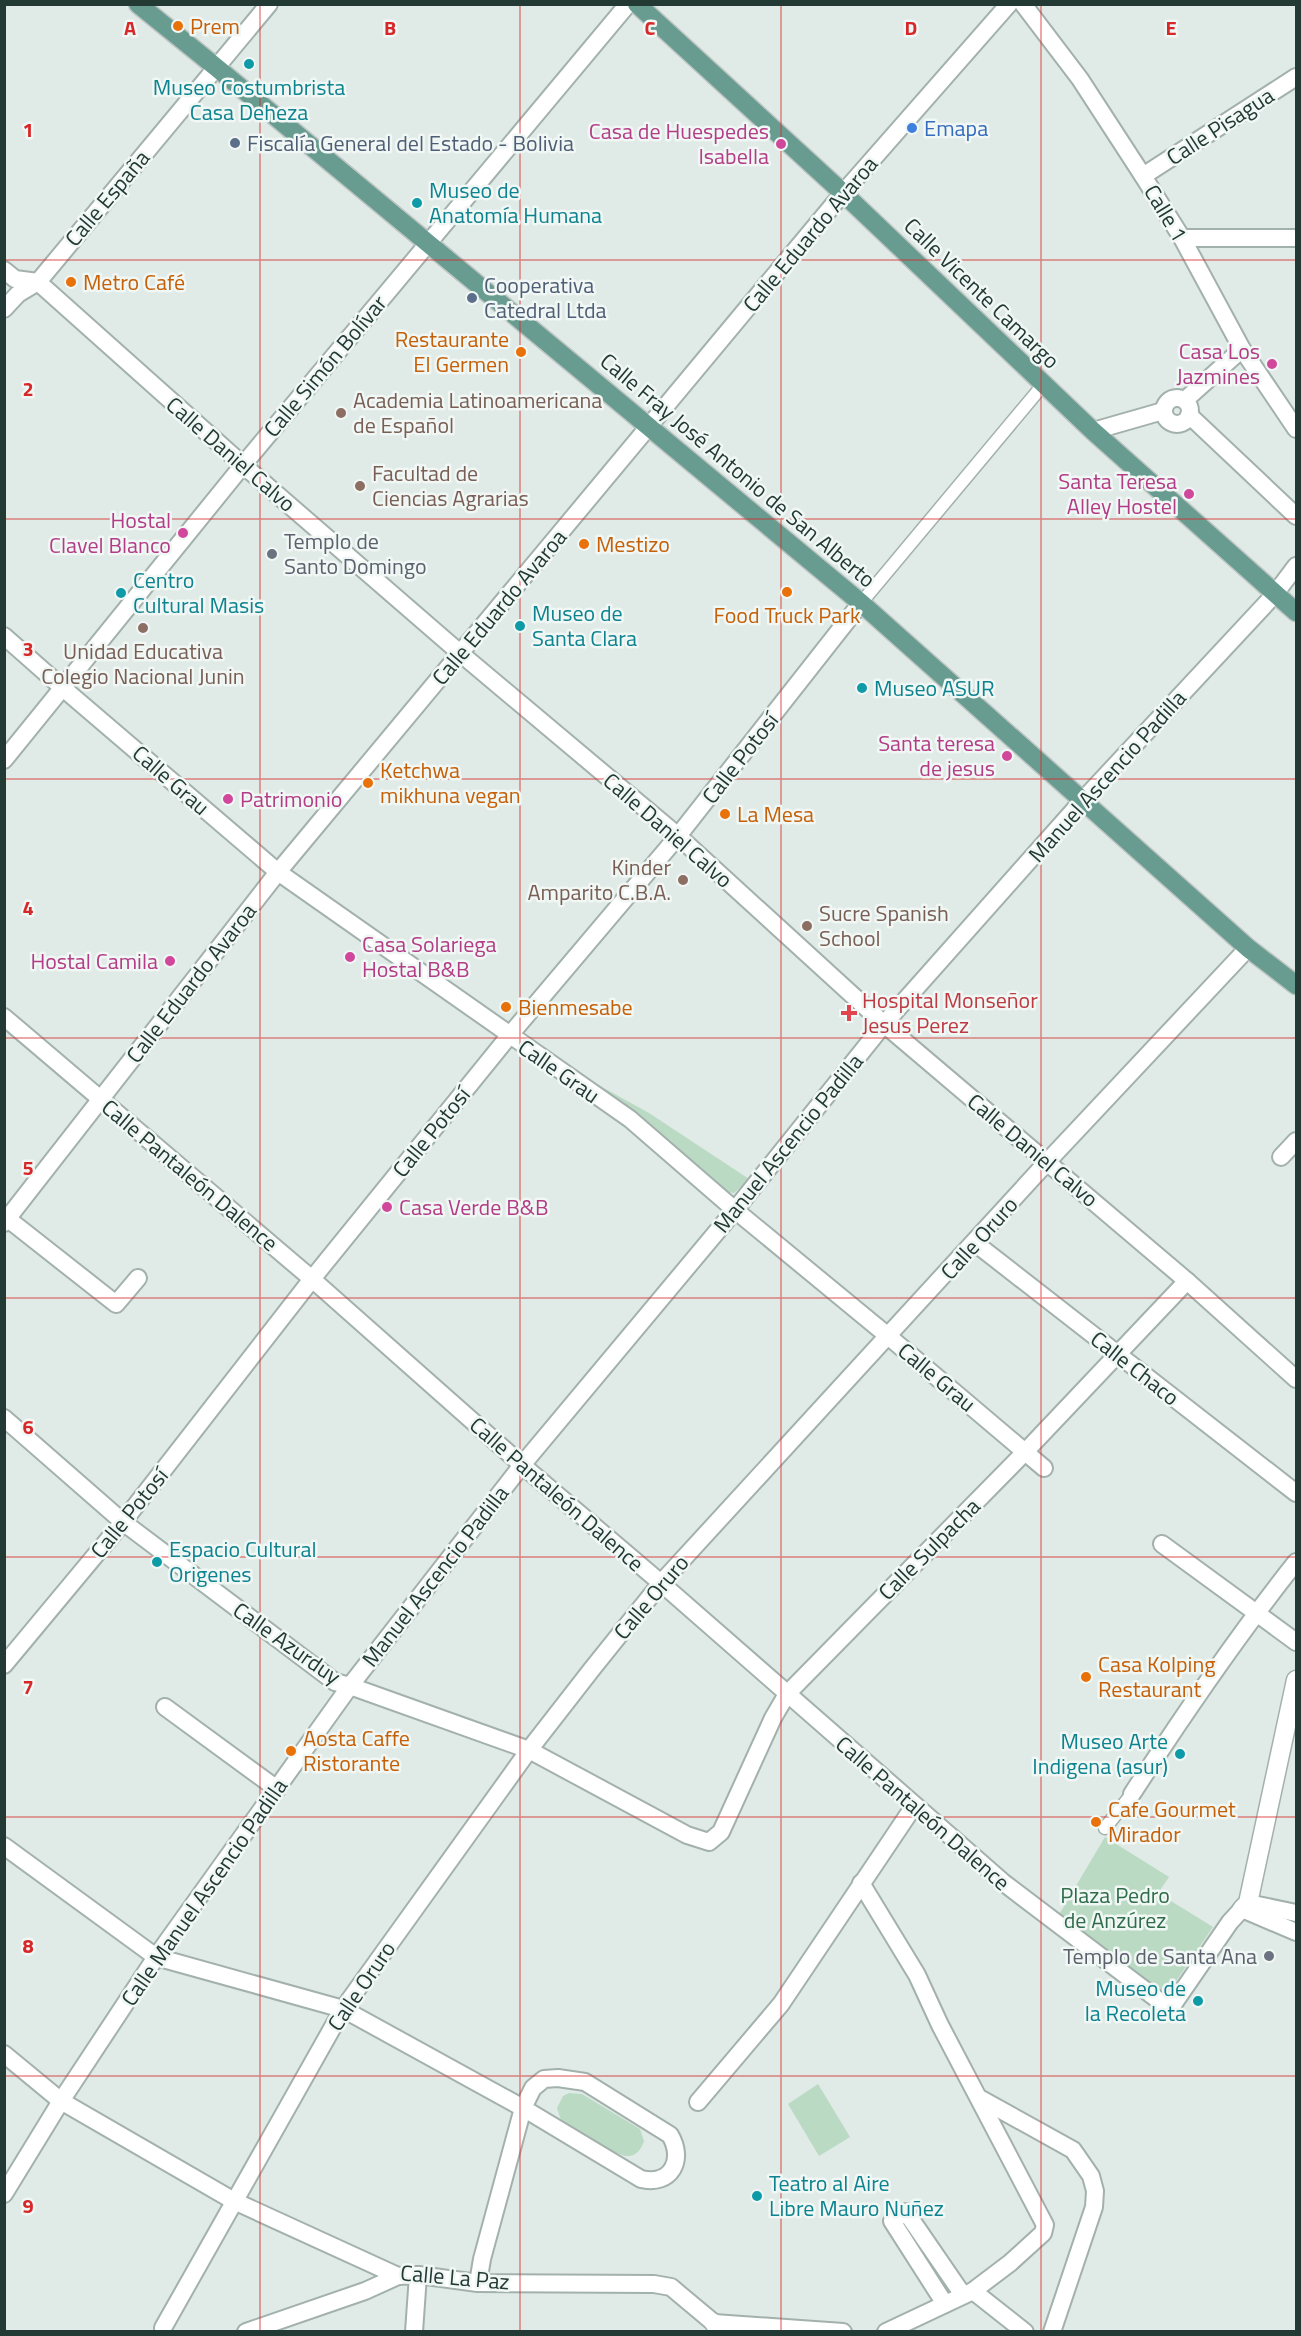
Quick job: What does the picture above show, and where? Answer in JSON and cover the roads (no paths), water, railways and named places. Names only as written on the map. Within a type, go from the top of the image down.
[{"type":"main road","name":"Calle Fray José Antonio de San Alberto","points":[[138,4],[861,603],[1248,948],[1296,985]]},
{"type":"main road","name":"Calle Vicente Camargo","points":[[637,4],[843,193],[1043,385],[1296,612]]},
{"type":"street","name":"Calle España","points":[[4,309],[18,294],[38,282],[269,4]]},
{"type":"street","name":"Calle Simón Bolívar","points":[[4,760],[64,689],[243,465],[628,4]]},
{"type":"street","name":"Calle Eduardo Avaroa","points":[[6,1221],[278,872],[650,428],[843,193],[1009,4]]},
{"type":"street","name":"Calle 1","points":[[1023,4],[1080,79],[1143,176],[1182,238],[1242,349],[1296,429]]},
{"type":"street","name":"Calle Pisagua","points":[[1143,176],[1296,76]]},
{"type":"street","points":[[1182,238],[1296,238]]},
{"type":"street","points":[[4,270],[15,279],[38,282]]},
{"type":"street","name":"Calle Daniel Calvo","points":[[38,282],[243,465],[460,653],[678,836],[884,1024],[1048,1161],[1296,1379]]},
{"type":"street","points":[[1093,431],[1163,411],[1167,419],[1174,424],[1184,422],[1187,408],[1242,349]]},
{"type":"street","points":[[861,603],[1043,385]]},
{"type":"street","points":[[1187,408],[1296,516]]},
{"type":"street","name":"Manuel Ascencio Padilla","points":[[350,1686],[522,1465],[735,1210],[884,1024],[1083,800],[1275,594],[1296,566]]},
{"type":"street","name":"Calle Potosí","points":[[4,1665],[123,1522],[312,1279],[509,1036],[678,836],[861,603]]},
{"type":"street","name":"Calle Grau","points":[[4,636],[278,872],[630,1119],[735,1210],[1044,1468]]},
{"type":"street","name":"Calle Oruro","points":[[163,2328],[343,2008],[529,1750],[661,1583],[1048,1161],[1248,948]]},
{"type":"street","name":"Calle Pantaleón Dalence","points":[[4,1017],[312,1279],[522,1465],[661,1583],[1004,1883],[1170,2008],[1230,1922],[1245,1906]]},
{"type":"street","points":[[1281,1157],[1296,1141]]},
{"type":"street","points":[[6,1221],[116,1304],[138,1278]]},
{"type":"street","name":"Calle Chaco","points":[[975,1243],[1296,1493]]},
{"type":"street","name":"Calle Sulpacha","points":[[709,1842],[721,1832],[773,1718],[787,1694],[1025,1452],[1187,1281]]},
{"type":"street","name":"Calle Azurduy","points":[[4,1418],[123,1522],[335,1682],[529,1750],[687,1835],[709,1842]]},
{"type":"street","points":[[1162,1544],[1296,1642]]},
{"type":"street","points":[[1105,1828],[1132,1794],[1256,1613],[1296,1562]]},
{"type":"street","points":[[1245,1906],[1296,1680]]},
{"type":"street","name":"Calle Manuel Ascencio Padilla","points":[[61,2101],[156,1957],[350,1686]]},
{"type":"street","points":[[165,1707],[277,1789]]},
{"type":"street","points":[[698,2102],[781,2004],[914,1806]]},
{"type":"street","points":[[4,1846],[156,1957],[343,2008],[523,2108],[641,2179],[650,2181],[661,2178],[667,2175],[675,2165],[677,2146],[670,2135],[585,2082],[558,2078],[544,2079],[533,2088],[523,2108],[482,2259],[478,2283]]},
{"type":"street","points":[[861,1883],[917,1975],[940,2025],[981,2099],[1045,2225],[1043,2233],[1010,2263],[968,2293],[945,2304],[912,2326],[892,2330]]},
{"type":"street","points":[[1245,1906],[1296,1913]]},
{"type":"street","points":[[1245,1906],[1296,1932]]},
{"type":"street","name":"Calle La Paz","points":[[4,2054],[61,2101],[234,2201],[398,2276],[418,2275],[478,2283],[654,2284],[671,2287],[717,2327],[843,2331]]},
{"type":"street","points":[[981,2099],[1073,2150],[1091,2176],[1095,2192],[1094,2207],[1052,2331]]},
{"type":"street","points":[[4,2194],[61,2101]]},
{"type":"street","points":[[945,2304],[892,2221],[906,2212],[968,2293],[1025,2331]]},
{"type":"street","points":[[414,2331],[418,2275]]},
{"type":"street","points":[[246,2331],[365,2291],[398,2276]]},
{"type":"place","name":"Prem","points":[[178,26]]},
{"type":"place","name":"Museo Costumbrista Casa Deheza","points":[[249,64]]},
{"type":"place","name":"Emapa","points":[[912,128]]},
{"type":"place","name":"Fiscalía General del Estado - Bolivia","points":[[235,143]]},
{"type":"place","name":"Casa de Huespedes Isabella","points":[[781,144]]},
{"type":"place","name":"Museo de Anatomía Humana","points":[[417,203]]},
{"type":"place","name":"Metro Café","points":[[71,282]]},
{"type":"place","name":"Cooperativa Catedral Ltda","points":[[472,298]]},
{"type":"place","name":"Restaurante El Germen","points":[[521,352]]},
{"type":"place","name":"Casa Los Jazmines","points":[[1272,364]]},
{"type":"place","name":"Academia Latinoamericana de Español","points":[[341,413]]},
{"type":"place","name":"Facultad de Ciencias Agrarias","points":[[360,486]]},
{"type":"place","name":"Santa Teresa Alley Hostel","points":[[1189,494]]},
{"type":"place","name":"Hostal Clavel Blanco","points":[[183,533]]},
{"type":"place","name":"Mestizo","points":[[584,544]]},
{"type":"place","name":"Templo de Santo Domingo","points":[[272,554]]},
{"type":"place","name":"Food Truck Park","points":[[787,592]]},
{"type":"place","name":"Centro Cultural Masis","points":[[121,593]]},
{"type":"place","name":"Museo de Santa Clara","points":[[520,626]]},
{"type":"place","name":"Unidad Educativa Colegio Nacional Junin","points":[[143,628]]},
{"type":"place","name":"Museo ASUR","points":[[862,688]]},
{"type":"place","name":"Santa teresa de jesus","points":[[1007,756]]},
{"type":"place","name":"Ketchwa mikhuna vegan","points":[[368,783]]},
{"type":"place","name":"Patrimonio","points":[[228,799]]},
{"type":"place","name":"La Mesa","points":[[725,814]]},
{"type":"place","name":"Kinder Amparito C.B.A.","points":[[683,880]]},
{"type":"place","name":"Sucre Spanish School","points":[[807,926]]},
{"type":"place","name":"Casa Solariega Hostal B&B","points":[[350,957]]},
{"type":"place","name":"Hostal Camila","points":[[170,961]]},
{"type":"place","name":"Bienmesabe","points":[[506,1007]]},
{"type":"place","name":"Hospital Monseñor Jesus Perez","points":[[849,1013]]},
{"type":"place","name":"Casa Verde B&B","points":[[387,1207]]},
{"type":"place","name":"Espacio Cultural Origenes","points":[[157,1562]]},
{"type":"place","name":"Casa Kolping Restaurant","points":[[1086,1677]]},
{"type":"place","name":"Aosta Caffe Ristorante","points":[[291,1751]]},
{"type":"place","name":"Museo Arte Indigena (asur)","points":[[1180,1754]]},
{"type":"place","name":"Cafe Gourmet Mirador","points":[[1096,1822]]},
{"type":"place","name":"Templo de Santa Ana","points":[[1269,1956]]},
{"type":"place","name":"Museo de la Recoleta","points":[[1198,2001]]},
{"type":"place","name":"Teatro al Aire Libre Mauro Nuñez","points":[[757,2196]]},
{"type":"park label","name":"Plaza Pedro de Anzúrez","points":[[1115,1908]]}]
